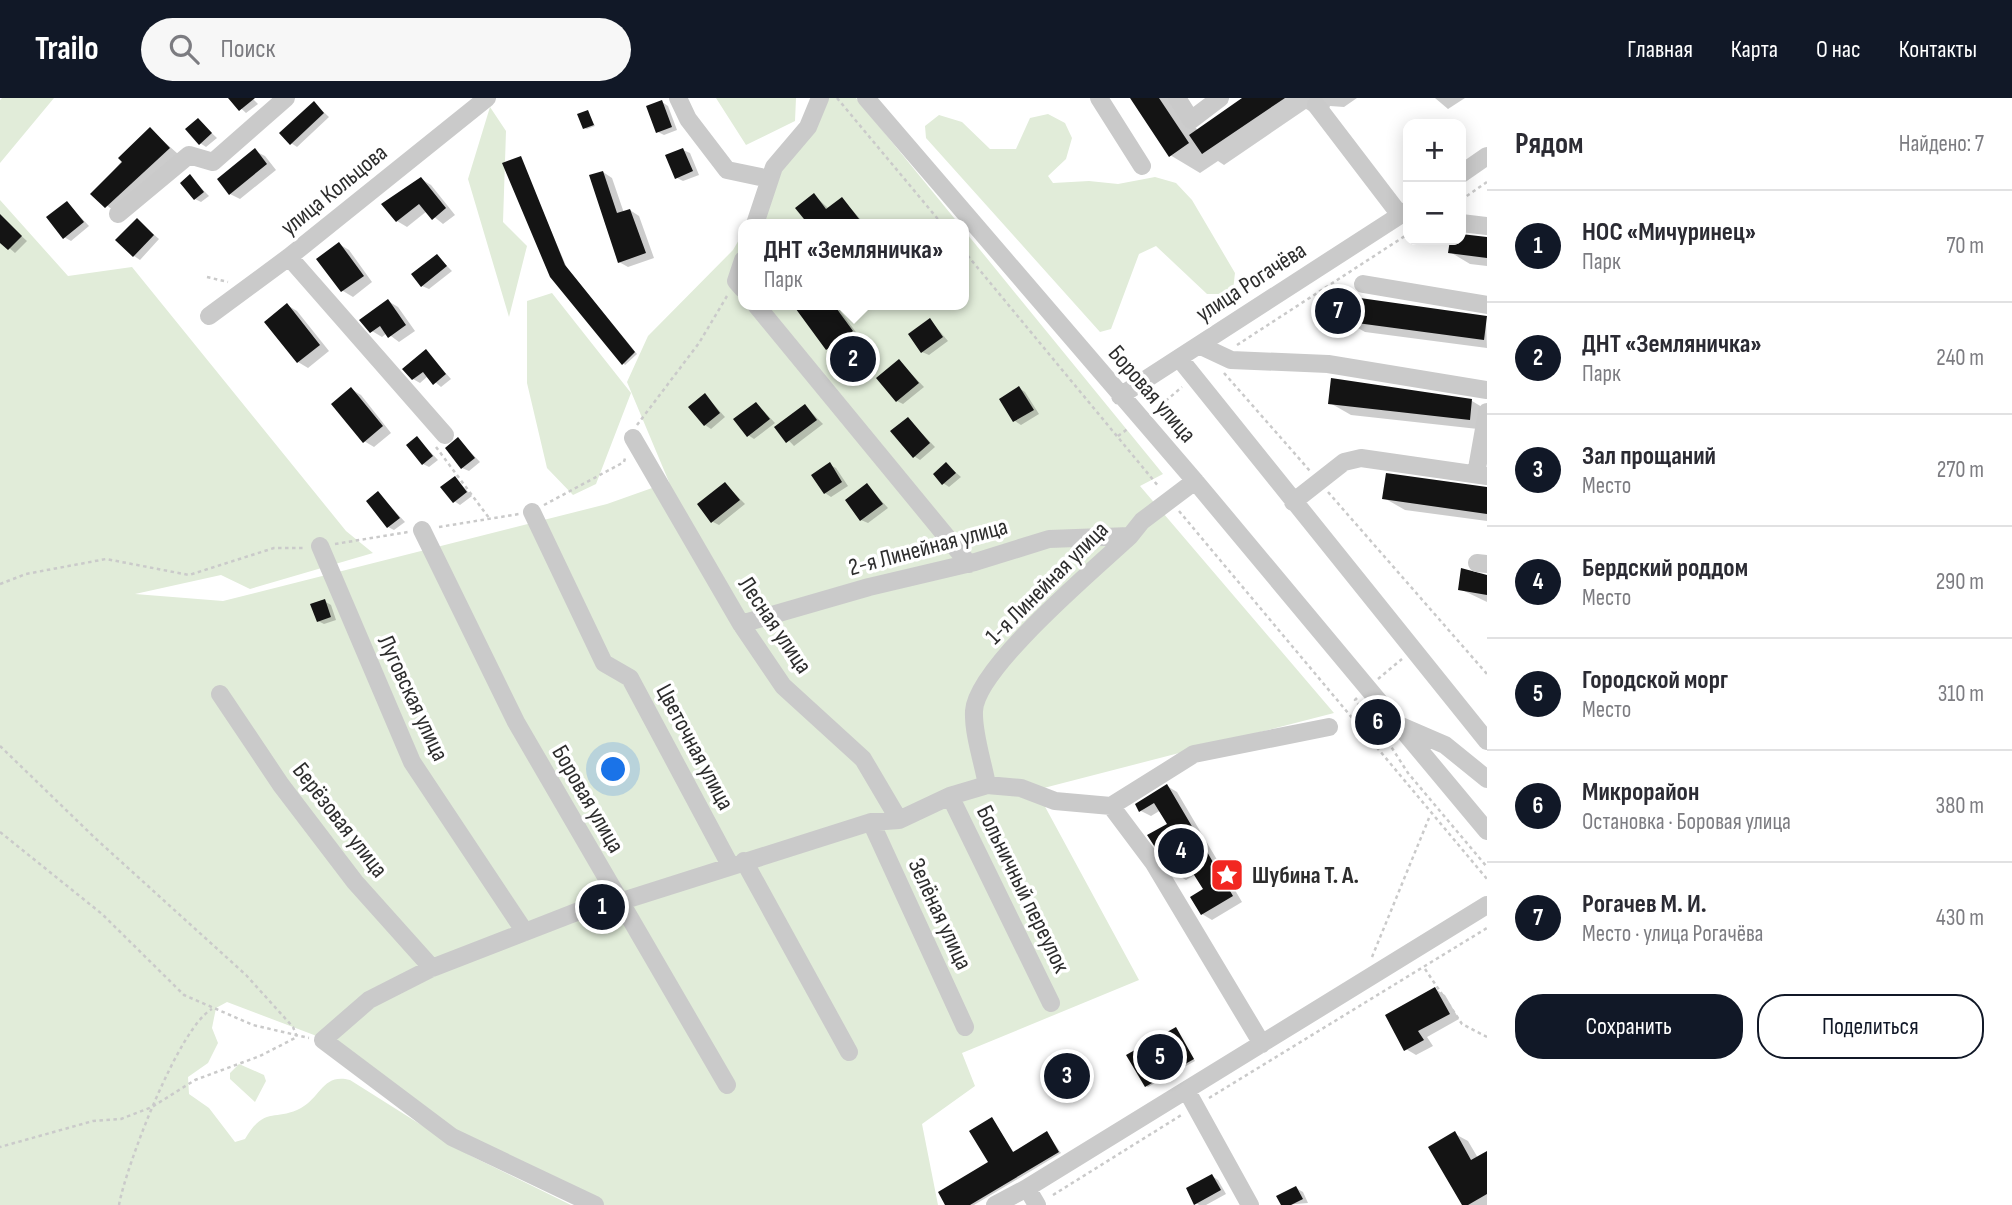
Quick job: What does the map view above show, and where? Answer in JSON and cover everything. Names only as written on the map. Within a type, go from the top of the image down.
[{"type":"street","points":[[118,214],[189,155],[213,162],[286,98]]},
{"type":"street","name":"улица Кольцова","points":[[209,316],[289,257],[486,98]]},
{"type":"street","points":[[678,98],[688,119],[727,170],[770,178]]},
{"type":"street","points":[[757,219],[774,167],[808,127],[820,98]]},
{"type":"street","name":"Боровая улица","points":[[866,98],[1195,481],[1487,831]]},
{"type":"street","points":[[1099,98],[1142,166]]},
{"type":"street","points":[[1177,98],[1191,120],[1220,98]]},
{"type":"street","points":[[1316,105],[1403,212]]},
{"type":"street","points":[[1466,171],[1487,156]]},
{"type":"street","name":"улица Рогачёва","points":[[1121,396],[1403,214]]},
{"type":"street","points":[[1466,224],[1487,226]]},
{"type":"street","points":[[289,257],[440,440]]},
{"type":"street","points":[[1363,284],[1487,305]]},
{"type":"street","points":[[759,310],[969,564]]},
{"type":"street","points":[[1199,345],[1231,360],[1328,365],[1487,390]]},
{"type":"street","points":[[1179,358],[1487,741]]},
{"type":"street","points":[[1293,502],[1344,462],[1361,458],[1481,475],[1487,412]]},
{"type":"street","name":"Лесная улица","points":[[633,438],[741,624],[783,686],[863,759],[899,820]]},
{"type":"street","name":"1-я Линейная улица","points":[[987,785],[974,710],[980,692],[1008,652],[1130,536],[1142,521],[1195,481]]},
{"type":"street","name":"Цветочная улица","points":[[532,512],[604,663],[630,678],[849,1052]]},
{"type":"street","name":"Боровая улица","points":[[422,530],[516,722],[727,1085]]},
{"type":"street","name":"2-я Линейная улица","points":[[741,624],[869,587],[969,564],[1049,539],[1130,536]]},
{"type":"street","name":"Луговская улица","points":[[320,547],[412,762],[525,932]]},
{"type":"street","name":"Берёзовая улица","points":[[220,694],[281,785],[355,882],[432,968]]},
{"type":"street","name":"Боровая улица","points":[[1397,724],[1445,745],[1487,779]]},
{"type":"street","points":[[595,1205],[452,1137],[323,1040],[369,1000],[432,968],[579,911],[619,902],[871,822],[899,820],[950,796],[987,785],[1021,788],[1055,801],[1111,806],[1194,754],[1329,727]]},
{"type":"street","name":"Больничный переулок","points":[[950,796],[1051,1003]]},
{"type":"street","points":[[1111,806],[1153,862],[1262,1044]]},
{"type":"street","name":"Зелёная улица","points":[[871,822],[965,1027]]},
{"type":"street","points":[[995,1205],[1191,1098],[1262,1044],[1487,905]]},
{"type":"street","points":[[1191,1098],[1250,1205]]},
{"type":"street","points":[[1027,1188],[1037,1205]]},
{"type":"path","points":[[837,98],[938,219]]},
{"type":"path","points":[[1466,197],[1487,183]]},
{"type":"path","points":[[1403,237],[1213,361],[1487,674]]},
{"type":"path","points":[[969,257],[1487,879]]},
{"type":"path","points":[[0,584],[26,574],[106,559],[189,575],[274,548],[320,547],[532,512],[624,462],[638,425],[738,286]]},
{"type":"path","points":[[1118,436],[1194,377]]},
{"type":"path","points":[[440,440],[489,519]]},
{"type":"path","points":[[0,746],[253,982],[293,1027],[297,1037]]},
{"type":"path","points":[[1362,982],[1429,818]]},
{"type":"path","points":[[0,832],[102,914],[184,995],[253,1025],[297,1037],[323,1040]]},
{"type":"path","points":[[1053,1195],[1191,1098],[1425,968],[1487,928]]},
{"type":"path","points":[[1425,968],[1462,1024],[1487,1037]]},
{"type":"path","points":[[119,1205],[152,1107],[195,1026],[212,1009]]},
{"type":"path","points":[[0,1147],[93,1121],[121,1119],[152,1107],[195,1080],[283,1047],[297,1037]]},
{"type":"green space","points":[[54,98],[0,163],[0,100]]},
{"type":"green space","points":[[716,98],[796,98],[795,121],[746,145]]},
{"type":"green space","points":[[820,98],[856,98],[955,219],[751,219]]},
{"type":"green space","points":[[490,107],[506,131],[503,222],[527,246],[509,317],[468,179]]},
{"type":"green space","points":[[1048,114],[1065,123],[1072,138],[1066,159],[1048,176],[1053,183],[1089,181],[1118,184],[1155,177],[1176,183],[1192,200],[1235,273],[1233,290],[1226,294],[1207,294],[1156,246],[1139,254],[1111,329],[1100,332],[926,138],[925,126],[939,115],[962,122],[990,149],[1016,149],[1030,118]]},
{"type":"green space","points":[[0,200],[68,276],[132,267],[346,531],[373,553],[250,589],[221,575],[135,594],[223,601],[607,504],[669,482],[627,382],[648,336],[733,250],[738,242],[738,310],[969,310],[969,236],[1163,474],[1140,486],[1334,713],[1036,790],[1139,980],[962,1053],[975,1086],[922,1124],[938,1205],[589,1205],[486,1151],[314,1035],[227,1002],[216,1008],[212,1028],[218,1043],[208,1063],[188,1077],[189,1094],[209,1108],[235,1142],[245,1139],[252,1128],[265,1118],[301,1108],[328,1083],[341,1079],[350,1080],[469,1155],[571,1205],[0,1205]]},
{"type":"green space","points":[[552,293],[631,393],[596,484],[573,495],[547,468],[527,383],[527,301]]},
{"type":"green space","points":[[239,1064],[264,1075],[266,1081],[255,1102],[230,1079],[230,1073]]},
{"type":"building","points":[[228,98],[255,98],[239,111]]},
{"type":"building","points":[[1130,98],[1159,98],[1189,143],[1169,157]]},
{"type":"building","points":[[1242,98],[1285,98],[1202,154],[1189,135]]},
{"type":"building","points":[[662,100],[672,127],[656,133],[646,106]]},
{"type":"building","points":[[314,101],[324,113],[290,145],[279,133]]},
{"type":"building","points":[[588,110],[594,125],[583,129],[577,114]]},
{"type":"building","points":[[198,118],[212,133],[199,145],[185,129]]},
{"type":"building","points":[[150,127],[170,148],[105,208],[90,194],[122,162],[118,158]]},
{"type":"building","points":[[255,148],[267,164],[229,195],[217,179]]},
{"type":"building","points":[[683,148],[693,171],[675,179],[665,155]]},
{"type":"building","points":[[521,156],[565,265],[635,352],[622,365],[550,277],[502,163]]},
{"type":"building","points":[[603,171],[617,213],[630,209],[646,253],[618,263],[589,175]]},
{"type":"building","points":[[190,174],[204,192],[194,200],[180,183]]},
{"type":"building","points":[[421,177],[446,208],[432,220],[419,204],[396,222],[381,204]]},
{"type":"building","points":[[814,193],[826,209],[842,197],[859,219],[804,219],[795,208]]},
{"type":"building","points":[[67,201],[84,222],[63,239],[46,217]]},
{"type":"building","points":[[0,214],[22,236],[8,250],[0,243]]},
{"type":"building","points":[[137,218],[154,235],[133,257],[115,240]]},
{"type":"building","points":[[1466,235],[1487,237],[1487,258],[1448,253],[1449,245],[1466,245]]},
{"type":"building","points":[[339,242],[364,276],[341,292],[316,259]]},
{"type":"building","points":[[437,254],[447,266],[421,287],[411,274]]},
{"type":"building","points":[[1346,296],[1487,316],[1484,340],[1342,321]]},
{"type":"building","points":[[388,299],[406,325],[388,338],[380,326],[370,333],[359,320]]},
{"type":"building","points":[[287,303],[320,345],[297,363],[264,322]]},
{"type":"building","points":[[797,310],[838,310],[853,331],[826,350]]},
{"type":"building","points":[[930,318],[943,337],[921,353],[908,334]]},
{"type":"building","points":[[426,349],[446,374],[433,385],[423,372],[412,380],[402,369]]},
{"type":"building","points":[[899,359],[919,383],[896,402],[876,378]]},
{"type":"building","points":[[1331,378],[1472,399],[1470,420],[1328,404]]},
{"type":"building","points":[[1019,386],[1034,410],[1013,422],[999,399]]},
{"type":"building","points":[[351,387],[383,426],[363,443],[331,404]]},
{"type":"building","points":[[705,393],[720,413],[704,426],[688,407]]},
{"type":"building","points":[[756,402],[770,419],[747,437],[733,419]]},
{"type":"building","points":[[805,404],[817,420],[786,443],[774,427]]},
{"type":"building","points":[[908,417],[930,443],[913,458],[890,431]]},
{"type":"building","points":[[417,436],[433,456],[422,465],[406,445]]},
{"type":"building","points":[[458,437],[475,458],[461,469],[445,448]]},
{"type":"building","points":[[830,462],[842,482],[824,494],[811,475]]},
{"type":"building","points":[[946,462],[956,473],[942,485],[933,474]]},
{"type":"building","points":[[1386,473],[1487,487],[1487,514],[1382,499]]},
{"type":"building","points":[[455,476],[467,492],[453,503],[440,487]]},
{"type":"building","points":[[725,482],[740,500],[711,523],[697,504]]},
{"type":"building","points":[[867,483],[883,504],[860,521],[845,500]]},
{"type":"building","points":[[378,491],[400,518],[387,528],[366,501]]},
{"type":"building","points":[[1461,568],[1487,575],[1487,595],[1458,590]]},
{"type":"building","points":[[325,599],[331,617],[317,622],[310,604]]},
{"type":"building","points":[[1167,784],[1233,896],[1201,915],[1190,897],[1203,889],[1189,867],[1174,876],[1147,835],[1167,824],[1154,803],[1139,812],[1135,804]]},
{"type":"building","points":[[1435,987],[1450,1014],[1418,1031],[1424,1040],[1404,1051],[1385,1015]]},
{"type":"building","points":[[1176,1027],[1194,1059],[1145,1087],[1126,1055]]},
{"type":"building","points":[[1068,1053],[1087,1086],[1065,1099],[1046,1066]]},
{"type":"building","points":[[992,1117],[1013,1152],[1047,1131],[1059,1152],[970,1205],[945,1205],[938,1192],[988,1162],[969,1131]]},
{"type":"building","points":[[1455,1131],[1471,1160],[1487,1151],[1487,1194],[1468,1205],[1462,1205],[1428,1147]]},
{"type":"building","points":[[1212,1174],[1221,1190],[1194,1205],[1186,1188]]},
{"type":"building","points":[[1296,1186],[1303,1199],[1291,1205],[1281,1205],[1276,1196]]},
{"type":"place","name":"Рогачев М. И.","points":[[1338,311]]},
{"type":"place","name":"ДНТ «Земляничка»","points":[[853,359]]},
{"type":"place","name":"Микрорайон","points":[[1378,722]]},
{"type":"place","name":"Бердский роддом","points":[[1181,851]]},
{"type":"place","name":"Шубина Т. А.","points":[[1227,875]]},
{"type":"place","name":"НОС «Мичуринец»","points":[[602,907]]},
{"type":"place","name":"Городской морг","points":[[1160,1057]]},
{"type":"place","name":"Зал прощаний","points":[[1067,1076]]}]
